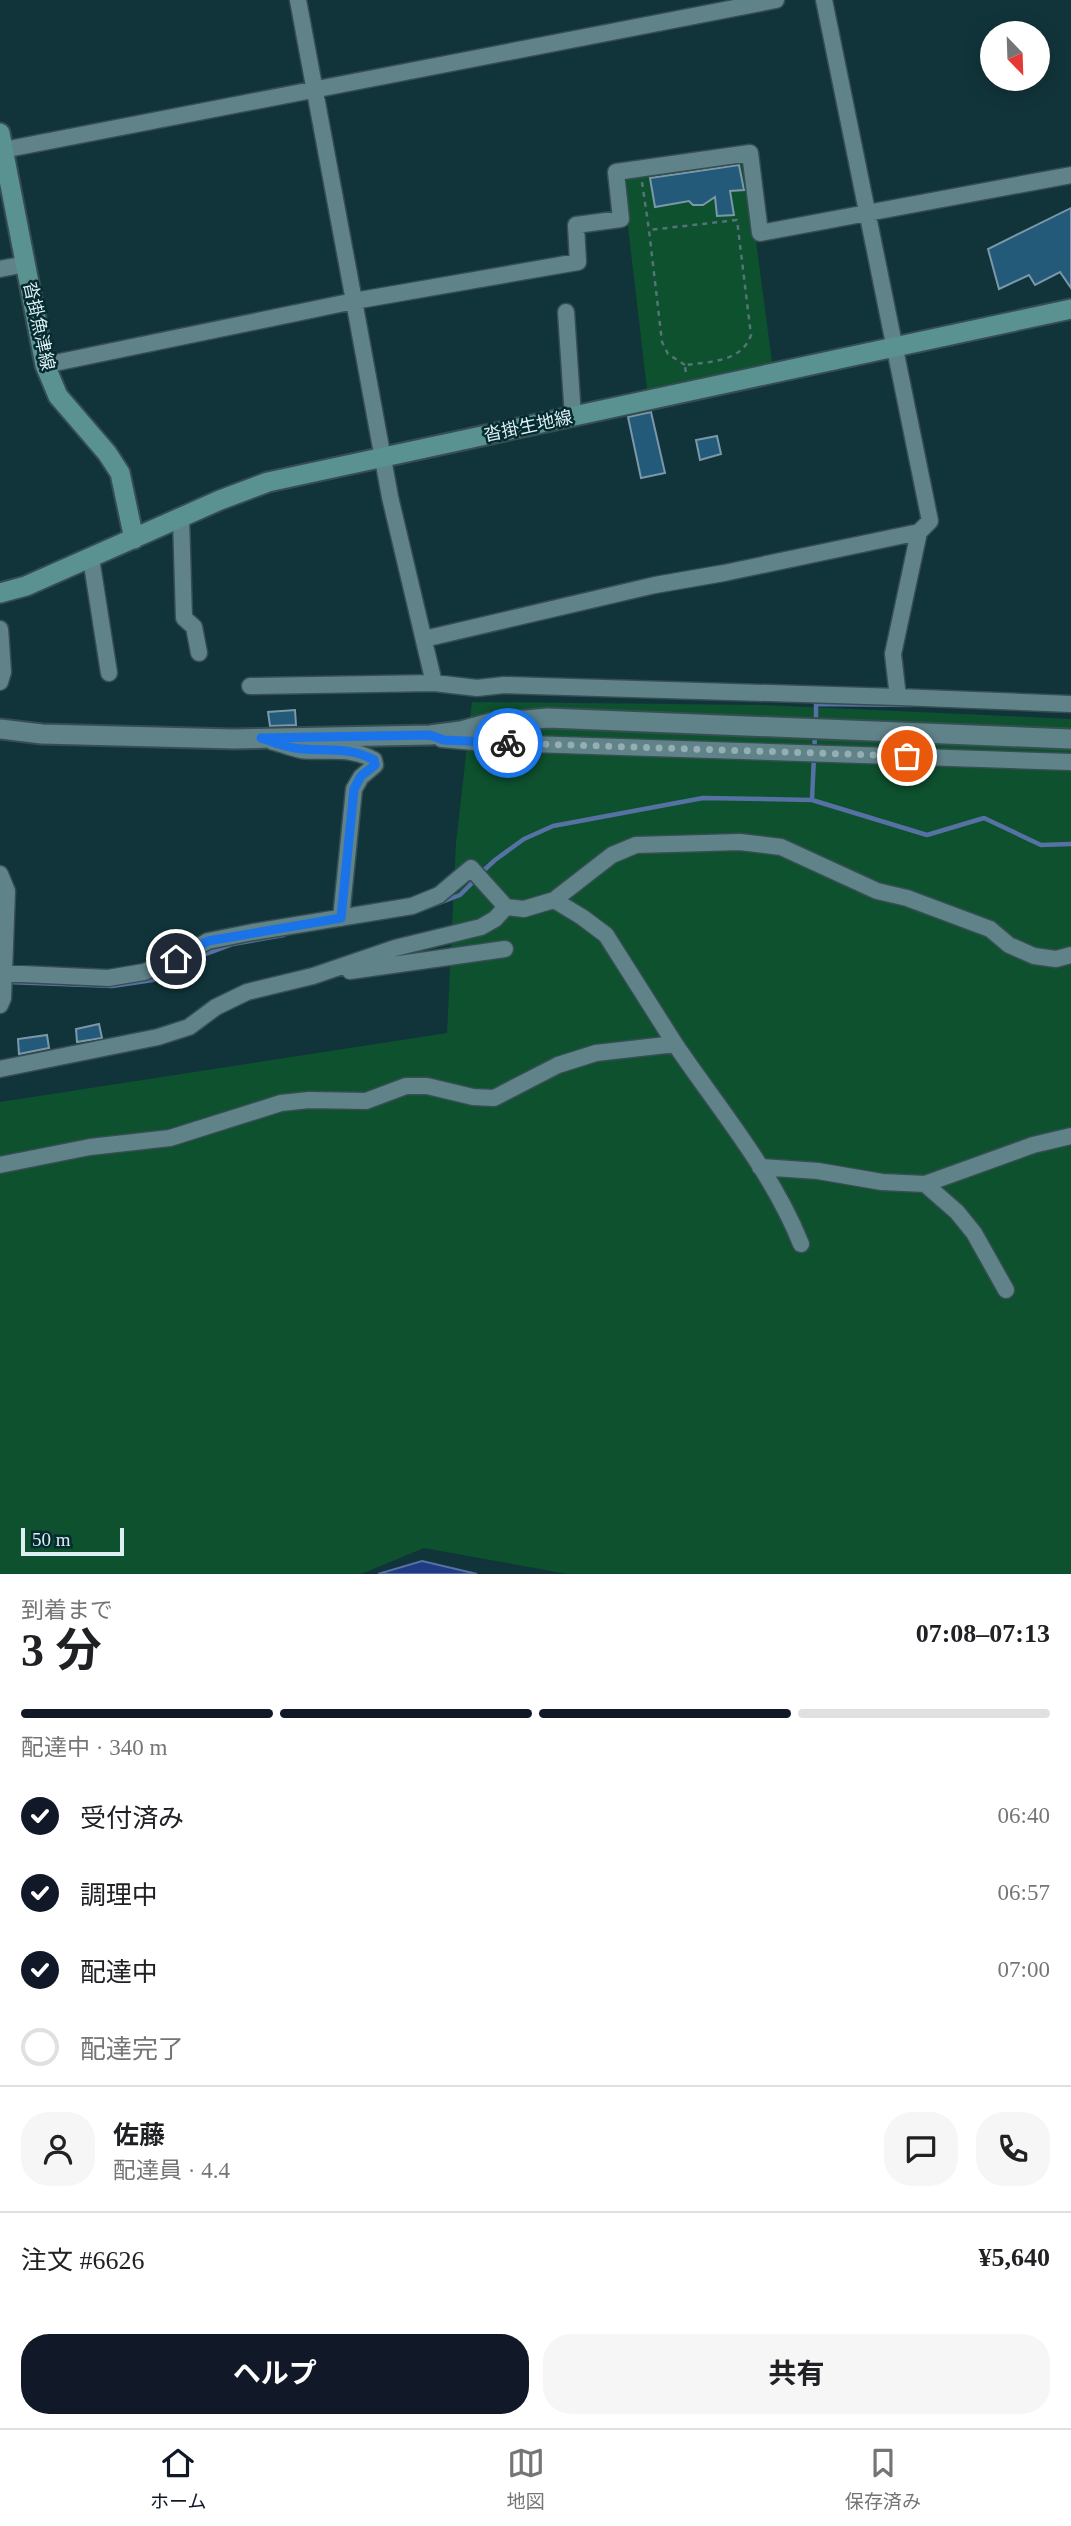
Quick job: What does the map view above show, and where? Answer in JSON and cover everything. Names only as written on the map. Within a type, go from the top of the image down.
[{"type":"main road","name":"沓掛魚津線","points":[[2,141],[45,365],[58,396],[107,453],[120,473],[134,539]]},
{"type":"main road","name":"沓掛生地線","points":[[0,593],[26,586],[268,482],[1071,309]]},
{"type":"street","points":[[298,0],[382,458],[434,683]]},
{"type":"street","points":[[2,141],[315,90],[776,0]]},
{"type":"street","points":[[824,0],[930,521],[919,532],[893,654],[898,697]]},
{"type":"street","points":[[45,365],[354,301],[578,262],[576,225],[621,219],[616,172],[750,153],[760,233],[868,215],[1071,175]]},
{"type":"street","points":[[0,268],[26,264]]},
{"type":"street","points":[[565,312],[573,417]]},
{"type":"street","points":[[181,518],[184,618],[194,627],[200,653]]},
{"type":"street","points":[[424,639],[655,585],[919,532]]},
{"type":"street","points":[[91,558],[110,673]]},
{"type":"street","points":[[0,629],[3,672],[0,682]]},
{"type":"street","points":[[250,686],[434,683],[478,688],[504,685],[1071,704]]},
{"type":"street","points":[[0,729],[42,734],[261,738],[430,735],[461,731],[490,723],[548,718],[1071,739]]},
{"type":"street","points":[[430,735],[444,740],[474,742],[1071,762]]},
{"type":"street","points":[[261,738],[301,750],[337,749],[361,753],[374,760],[375,765],[361,776],[354,789],[341,918]]},
{"type":"street","points":[[2,973],[108,978],[144,972],[176,959],[208,941],[412,906],[439,895],[471,868],[506,907],[524,909],[554,900],[612,855],[636,845],[740,842],[781,848],[815,861],[877,891],[907,898],[990,929],[1009,945],[1034,956],[1056,960],[1071,955]]},
{"type":"street","points":[[0,874],[7,891],[3,998],[0,1005]]},
{"type":"street","points":[[554,900],[606,935],[675,1044],[760,1167],[792,1221],[801,1244]]},
{"type":"street","points":[[0,1069],[158,1037],[188,1027],[216,1007],[247,992],[313,976],[395,948],[481,926],[495,919],[506,907]]},
{"type":"street","points":[[313,976],[505,949]]},
{"type":"street","points":[[0,1164],[90,1147],[170,1138],[281,1103],[309,1100],[366,1101],[407,1086],[427,1086],[473,1097],[495,1098],[558,1065],[596,1053],[675,1044]]},
{"type":"street","points":[[760,1167],[818,1171],[882,1182],[925,1184],[1033,1145],[1071,1136]]},
{"type":"street","points":[[925,1184],[957,1212],[974,1233],[1006,1290]]},
{"type":"path","points":[[641,179],[662,342],[668,354],[685,365],[725,359],[748,346],[751,317],[737,220],[649,230]]},
{"type":"path","points":[[685,365],[689,392]]},
{"type":"green space","points":[[745,158],[772,362],[647,389],[622,175]]},
{"type":"green space","points":[[472,702],[763,705],[1071,719],[1071,1574],[568,1574],[424,1548],[361,1574],[0,1574],[0,1102],[447,1033],[456,843]]},
{"type":"water","points":[[422,1561],[477,1574],[378,1574]]},
{"type":"building","points":[[739,165],[744,190],[730,191],[734,215],[717,216],[715,197],[703,205],[693,205],[689,201],[655,207],[650,178]]},
{"type":"building","points":[[1071,208],[1071,288],[1060,272],[1035,285],[1029,275],[999,289],[988,249]]},
{"type":"building","points":[[651,412],[665,473],[641,478],[628,417]]},
{"type":"building","points":[[717,436],[721,454],[700,460],[696,440]]},
{"type":"building","points":[[295,710],[296,725],[270,726],[268,712]]},
{"type":"building","points":[[99,1024],[102,1038],[77,1042],[76,1029]]},
{"type":"building","points":[[47,1035],[49,1048],[19,1054],[18,1039]]},
{"type":"waterway","points":[[816,722],[816,704],[912,705]]},
{"type":"waterway","points":[[812,800],[815,734]]},
{"type":"waterway","points":[[481,873],[524,839],[553,826],[703,798],[812,800],[927,835],[984,818],[1041,845],[1071,844]]},
{"type":"waterway","points":[[413,913],[460,895],[475,880]]},
{"type":"waterway","points":[[8,982],[112,986],[153,980],[198,957],[233,944],[284,935]]},
{"type":"way so far","points":[[508,743],[907,756]]},
{"type":"route","points":[[176,959],[208,941],[341,918],[354,789],[361,776],[375,765],[374,760],[361,753],[337,749],[301,750],[261,738],[430,735],[444,740],[508,743]]}]
